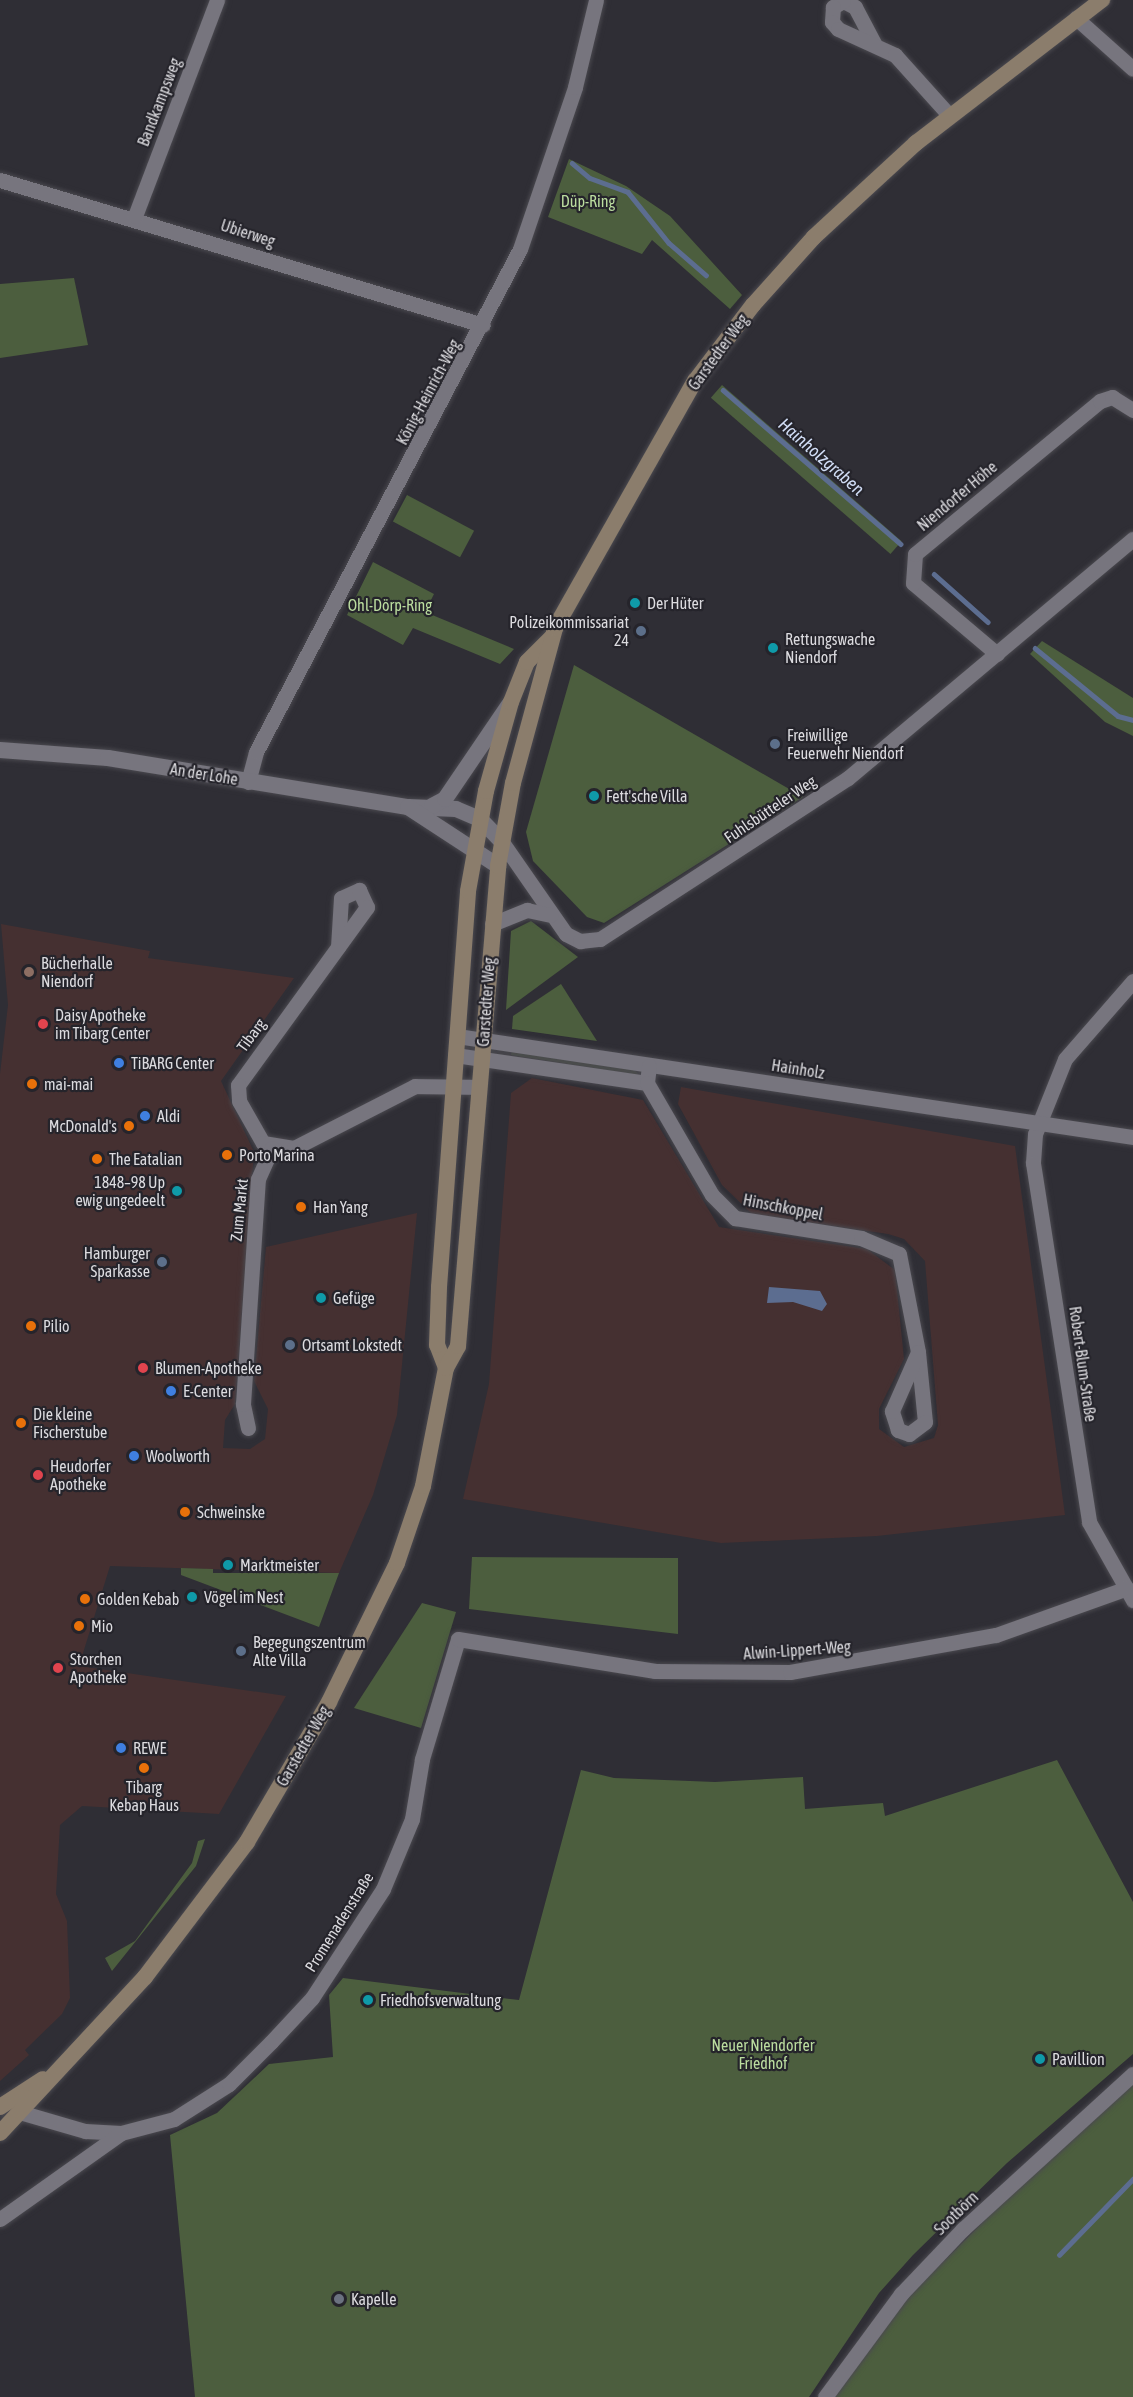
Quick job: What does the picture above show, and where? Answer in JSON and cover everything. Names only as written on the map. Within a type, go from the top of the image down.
[{"type":"main road","name":"Garstedter Weg","points":[[446,1368],[437,1345],[452,1085],[474,849],[511,702],[527,662],[551,638],[701,372],[805,247],[949,115],[1102,0]]},
{"type":"main road","name":"Garstedter Weg","points":[[0,2133],[23,2113],[57,2070],[128,1997],[198,1910],[247,1842],[329,1702],[397,1563],[423,1486],[446,1368],[459,1346],[498,866],[551,638]]},
{"type":"main road","name":"Garstedter Weg","points":[[0,2107],[57,2070]]},
{"type":"street","name":"Bandkampsweg","points":[[135,216],[217,0]]},
{"type":"street","name":"König-Heinrich-Weg","points":[[248,782],[256,752],[483,325],[536,208],[596,0]]},
{"type":"street","points":[[1076,18],[1133,69]]},
{"type":"street","points":[[875,45],[895,55],[949,115]]},
{"type":"street","name":"Ubierweg","points":[[0,180],[135,216],[483,325]]},
{"type":"street","name":"Niendorfer Höhe","points":[[997,654],[913,582],[915,554],[1100,401],[1112,397],[1133,410]]},
{"type":"street","name":"Fuhlsbütteler Weg","points":[[502,842],[550,915],[575,939],[606,936],[848,778],[1133,538]]},
{"type":"street","name":"Garstedter Weg","points":[[432,806],[445,799],[511,702]]},
{"type":"street","name":"An der Lohe","points":[[0,750],[108,758],[408,807],[432,806],[480,819]]},
{"type":"street","name":"An der Lohe","points":[[408,807],[498,866]]},
{"type":"street","points":[[480,819],[502,842]]},
{"type":"street","name":"Fuhlsbütteler Weg","points":[[498,866],[531,889]]},
{"type":"street","points":[[492,924],[527,910],[550,915]]},
{"type":"street","name":"Tibarg","points":[[272,1148],[257,1136],[239,1101],[238,1085],[338,947]]},
{"type":"street","name":"Robert-Blum-Straße","points":[[1130,1594],[1089,1522],[1080,1481],[1033,1163],[1039,1123],[1065,1059],[1133,981]]},
{"type":"street","name":"Hainholz","points":[[457,1036],[1133,1137]]},
{"type":"street","points":[[455,1056],[647,1083],[649,1066]]},
{"type":"street","name":"Hinschkoppel","points":[[647,1083],[712,1195],[735,1218],[861,1238],[899,1254],[918,1352],[925,1422],[909,1434],[898,1430],[892,1411],[918,1352]]},
{"type":"street","points":[[272,1148],[294,1148],[416,1086],[479,1087]]},
{"type":"street","name":"Zum Markt","points":[[248,1428],[244,1381],[258,1179],[272,1148]]},
{"type":"street","name":"Alwin-Lippert-Weg","points":[[462,1638],[655,1671],[790,1672],[996,1635],[1130,1594]]},
{"type":"street","name":"Promenadenstraße","points":[[23,2113],[85,2131],[121,2133],[174,2120],[230,2084],[312,1998],[346,1949],[383,1888],[412,1819],[452,1648],[462,1638]]},
{"type":"street","name":"Sootbörn","points":[[825,2397],[855,2350],[939,2254],[1133,2074]]},
{"type":"street","name":"Promenadenstraße","points":[[0,2219],[121,2133]]},
{"type":"shaded area","points":[[1,924],[150,951],[148,958],[294,978],[221,1081],[254,1152],[235,1404],[225,1420],[223,1448],[250,1449],[265,1439],[268,1409],[254,1381],[266,1247],[417,1213],[397,1415],[373,1495],[339,1573],[110,1566],[79,1666],[286,1696],[219,1814],[82,1806],[60,1825],[56,1894],[67,1921],[70,1998],[62,2014],[25,2050],[29,2055],[0,2081],[0,1074],[8,1005]]},
{"type":"shaded area","points":[[532,1078],[643,1100],[719,1227],[867,1249],[895,1270],[904,1359],[879,1409],[879,1429],[904,1447],[934,1438],[938,1425],[925,1261],[904,1239],[888,1234],[752,1214],[722,1185],[678,1104],[681,1087],[1015,1146],[1065,1515],[877,1536],[721,1543],[463,1499],[489,1384],[511,1093]]},
{"type":"green space","name":"Düp-Ring","points":[[569,159],[626,186],[670,216],[742,295],[730,309],[652,240],[642,254],[548,217]]},
{"type":"green space","points":[[74,278],[88,345],[0,358],[0,284]]},
{"type":"green space","points":[[722,385],[902,541],[890,554],[711,398]]},
{"type":"green space","points":[[407,495],[474,531],[460,557],[393,521]]},
{"type":"green space","name":"Ohl-Dörp-Ring","points":[[373,562],[434,594],[425,612],[514,649],[500,664],[413,628],[403,645],[347,615]]},
{"type":"green space","points":[[1042,641],[1133,698],[1133,736],[1105,722],[1030,654]]},
{"type":"green space","points":[[574,665],[803,797],[604,923],[587,917],[533,861],[526,832]]},
{"type":"green space","points":[[531,921],[578,957],[506,1010],[511,931]]},
{"type":"green space","points":[[561,984],[597,1041],[512,1029],[513,1016]]},
{"type":"green space","points":[[512,1050],[633,1068],[639,1075],[511,1055]]},
{"type":"green space","points":[[472,1557],[678,1558],[678,1634],[469,1609]]},
{"type":"green space","points":[[181,1568],[213,1569],[213,1573],[339,1573],[319,1627],[181,1575]]},
{"type":"green space","points":[[422,1603],[456,1612],[421,1728],[354,1708]]},
{"type":"green space","name":"Neuer Niendorfer Friedhof","points":[[1057,1760],[1133,1902],[1133,2054],[1007,2163],[913,2255],[879,2293],[809,2397],[195,2397],[170,2135],[217,2113],[269,2064],[333,2057],[329,1995],[343,1978],[519,2000],[581,1770],[614,1778],[715,1782],[803,1777],[805,1809],[883,1803],[885,1816]]},
{"type":"green space","points":[[205,1839],[196,1866],[112,1971],[105,1958],[135,1941],[192,1863],[198,1841]]},
{"type":"green space","points":[[1133,2084],[1133,2397],[835,2397],[908,2297],[1022,2183]]},
{"type":"water","points":[[769,1287],[820,1291],[827,1304],[822,1311],[793,1302],[767,1303]]},
{"type":"waterway","name":"Hainholzgraben","points":[[572,163],[590,178],[628,192],[669,243],[706,275]]},
{"type":"waterway","name":"Hainholzgraben","points":[[723,390],[901,544]]},
{"type":"waterway","name":"Hainholzgraben","points":[[934,574],[988,622]]},
{"type":"waterway","name":"Hainholzgraben","points":[[1035,648],[1118,716],[1133,720]]},
{"type":"waterway","points":[[1059,2255],[1133,2179]]},
{"type":"place","name":"Der Hüter","points":[[635,603]]},
{"type":"place","name":"Polizeikommissariat 24","points":[[641,631]]},
{"type":"place","name":"Rettungswache Niendorf","points":[[773,648]]},
{"type":"place","name":"Freiwillige Feuerwehr Niendorf","points":[[775,744]]},
{"type":"place","name":"Fett'sche Villa","points":[[594,796]]},
{"type":"place","name":"Bücherhalle Niendorf","points":[[29,972]]},
{"type":"place","name":"Daisy Apotheke im Tibarg Center","points":[[43,1024]]},
{"type":"place","name":"TiBARG Center","points":[[119,1063]]},
{"type":"place","name":"mai-mai","points":[[32,1084]]},
{"type":"place","name":"Aldi","points":[[145,1116]]},
{"type":"place","name":"McDonald's","points":[[129,1126]]},
{"type":"place","name":"Porto Marina","points":[[227,1155]]},
{"type":"place","name":"The Eatalian","points":[[97,1159]]},
{"type":"place","name":"1848–98 Up ewig ungedeelt","points":[[177,1191]]},
{"type":"place","name":"Han Yang","points":[[301,1207]]},
{"type":"place","name":"Hamburger Sparkasse","points":[[162,1262]]},
{"type":"place","name":"Gefüge","points":[[321,1298]]},
{"type":"place","name":"Pilio","points":[[31,1326]]},
{"type":"place","name":"Ortsamt Lokstedt","points":[[290,1345]]},
{"type":"place","name":"Blumen-Apotheke","points":[[143,1368]]},
{"type":"place","name":"E-Center","points":[[171,1391]]},
{"type":"place","name":"Die kleine Fischerstube","points":[[21,1423]]},
{"type":"place","name":"Woolworth","points":[[134,1456]]},
{"type":"place","name":"Heudorfer Apotheke","points":[[38,1475]]},
{"type":"place","name":"Schweinske","points":[[185,1512]]},
{"type":"place","name":"Marktmeister","points":[[228,1565]]},
{"type":"place","name":"Vögel im Nest","points":[[192,1597]]},
{"type":"place","name":"Golden Kebab","points":[[85,1599]]},
{"type":"place","name":"Mio","points":[[79,1626]]},
{"type":"place","name":"Begegungszentrum Alte Villa","points":[[241,1651]]},
{"type":"place","name":"Storchen Apotheke","points":[[58,1668]]},
{"type":"place","name":"REWE","points":[[121,1748]]},
{"type":"place","name":"Tibarg Kebap Haus","points":[[144,1768]]},
{"type":"place","name":"Friedhofsverwaltung","points":[[368,2000]]},
{"type":"place","name":"Pavillion","points":[[1040,2059]]},
{"type":"place","name":"Kapelle","points":[[339,2299]]}]
